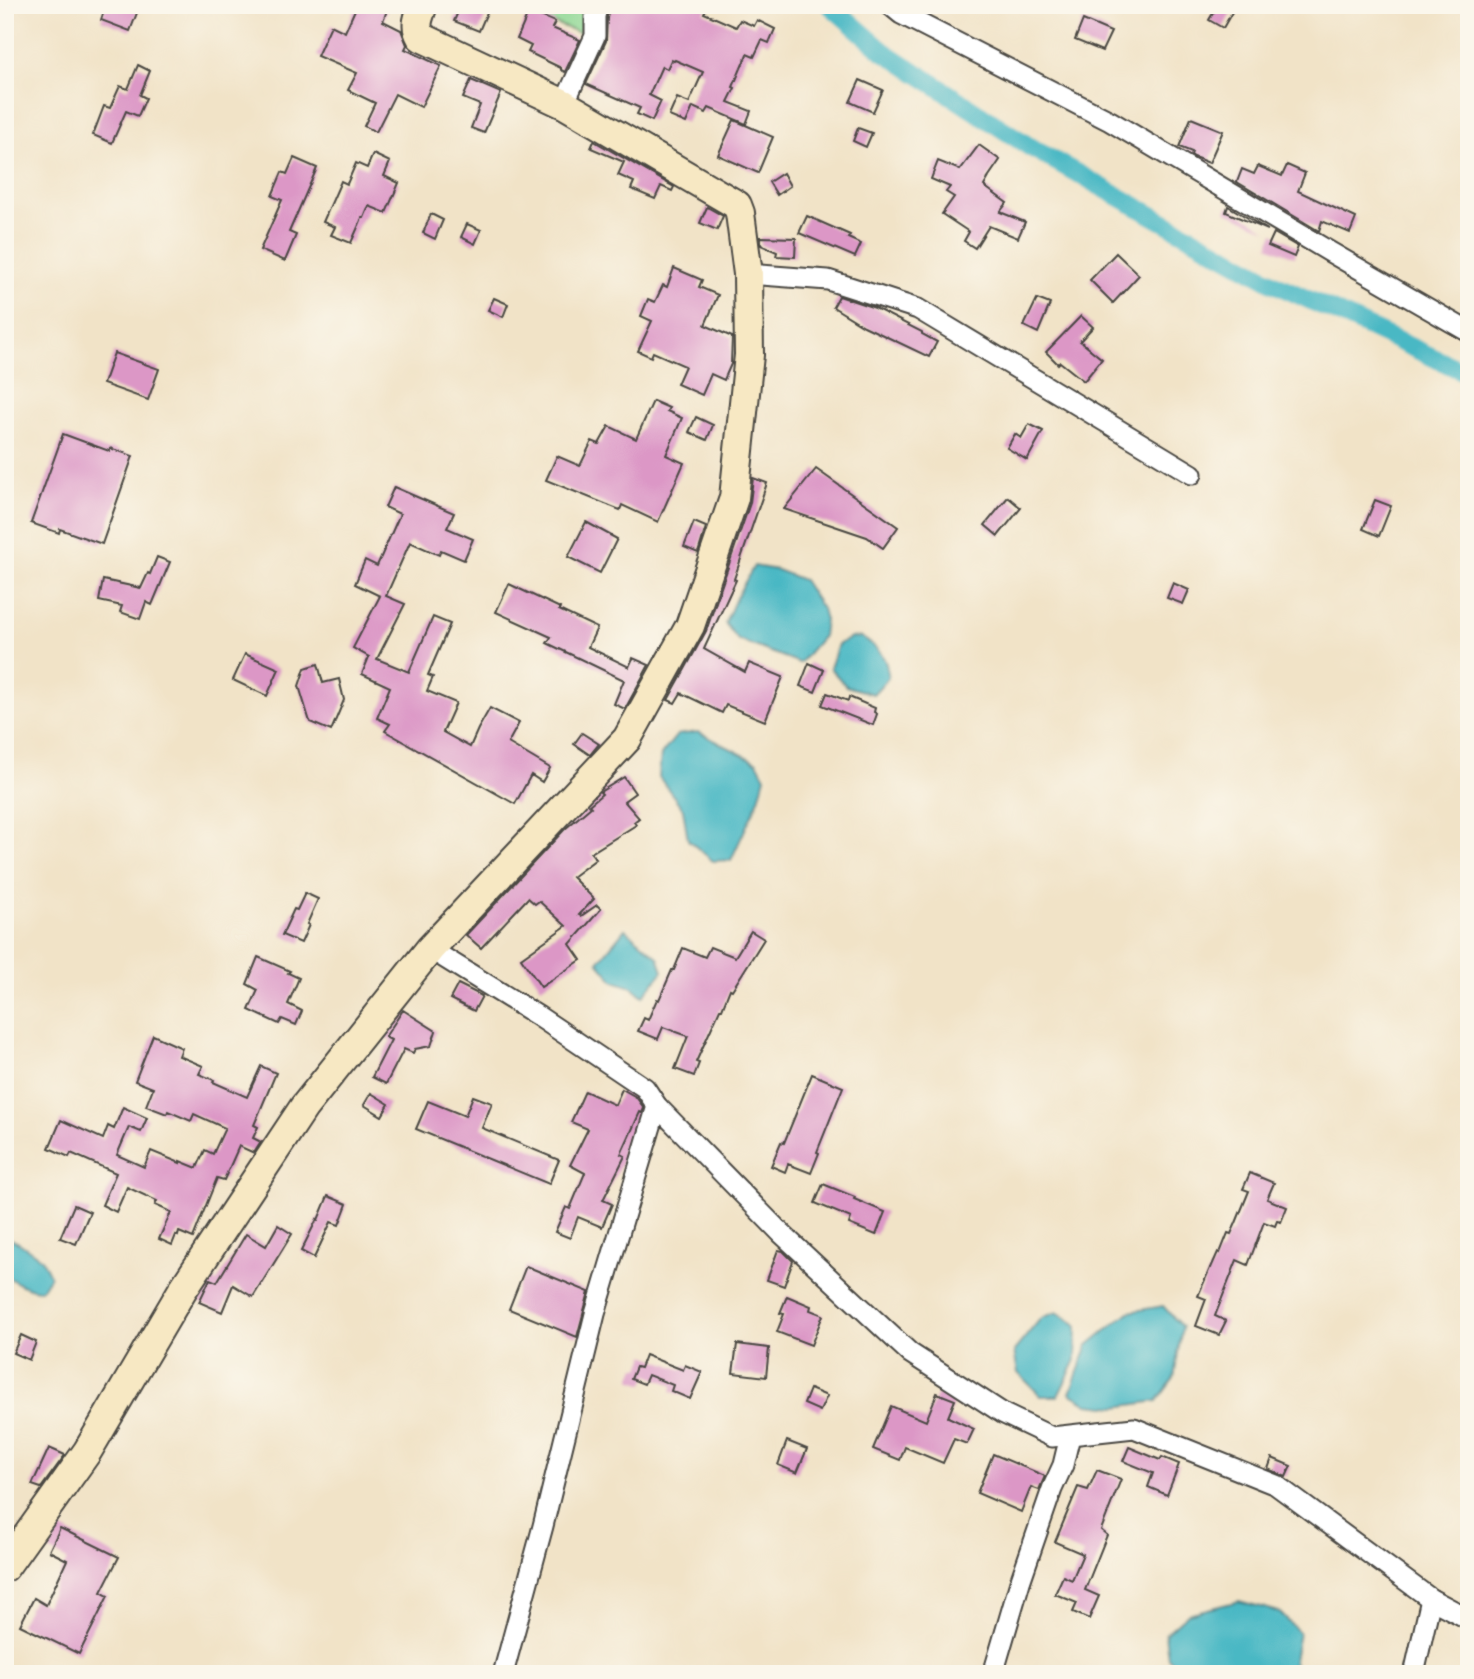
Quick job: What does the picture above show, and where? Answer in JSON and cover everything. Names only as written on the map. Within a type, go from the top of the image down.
[{"type":"street","points":[[5,1567],[87,1452],[183,1289],[304,1107],[430,949],[626,739],[690,626],[734,498],[749,355],[748,274],[737,205],[564,104],[421,37],[417,23],[423,5]]},
{"type":"street","points":[[564,104],[595,36],[598,5]]},
{"type":"street","points":[[890,5],[913,20],[1110,121],[1469,332]]},
{"type":"street","points":[[748,274],[828,280],[918,309],[1192,474]]},
{"type":"street","points":[[430,949],[538,1016],[645,1088],[657,1106],[781,1233],[910,1353],[1004,1413],[1052,1437],[1134,1428],[1276,1485],[1431,1599],[1469,1619]]},
{"type":"street","points":[[503,1674],[543,1526],[595,1314],[657,1106]]},
{"type":"street","points":[[993,1674],[1020,1582],[1063,1465],[1070,1436]]},
{"type":"street","points":[[1414,1674],[1431,1599]]},
{"type":"green space","points":[[506,5],[590,5],[580,33]]},
{"type":"water","points":[[754,566],[777,570],[803,580],[822,609],[825,620],[823,636],[800,663],[738,640],[725,623]]},
{"type":"water","points":[[861,637],[881,654],[888,671],[888,678],[873,694],[846,686],[830,668],[838,644]]},
{"type":"water","points":[[698,732],[757,762],[765,777],[759,799],[731,860],[713,861],[688,840],[683,809],[659,777],[661,755],[677,735]]},
{"type":"water","points":[[625,929],[658,957],[663,971],[643,996],[632,987],[614,981],[598,962]]},
{"type":"water","points":[[5,1236],[42,1259],[50,1276],[41,1290],[26,1287],[5,1275]]},
{"type":"water","points":[[1163,1306],[1182,1327],[1174,1378],[1157,1401],[1116,1407],[1088,1404],[1070,1393],[1088,1345],[1129,1312]]},
{"type":"water","points":[[1057,1312],[1077,1325],[1076,1360],[1058,1396],[1041,1396],[1018,1373],[1014,1351],[1041,1318]]},
{"type":"water","points":[[1239,1601],[1279,1612],[1299,1632],[1293,1666],[1283,1674],[1191,1674],[1168,1658],[1165,1634],[1188,1614]]},
{"type":"building","points":[[106,5],[140,5],[130,31],[101,20]]},
{"type":"building","points":[[357,5],[389,5],[383,21],[401,30],[407,45],[405,49],[441,66],[421,107],[395,94],[376,132],[364,126],[375,103],[348,90],[357,73],[317,56],[331,25],[345,32]]},
{"type":"building","points":[[461,5],[476,5],[488,10],[479,31],[454,21]]},
{"type":"building","points":[[610,5],[708,5],[704,13],[736,27],[740,20],[754,26],[757,20],[775,29],[769,43],[762,40],[754,57],[747,54],[728,102],[751,111],[746,124],[709,108],[706,113],[693,107],[686,123],[669,116],[677,98],[689,103],[703,72],[675,60],[671,60],[667,69],[662,66],[649,95],[661,101],[652,121],[637,114],[640,108],[586,84],[606,41]]},
{"type":"building","points":[[1218,5],[1236,5],[1223,28],[1209,20]]},
{"type":"building","points":[[529,11],[555,22],[552,28],[580,40],[565,72],[528,52],[531,46],[517,39]]},
{"type":"building","points":[[1083,20],[1111,32],[1102,51],[1075,40]]},
{"type":"building","points":[[138,65],[150,71],[140,95],[146,98],[138,116],[126,111],[112,143],[93,135],[104,106],[110,108],[120,86],[128,89]]},
{"type":"building","points":[[471,80],[501,93],[484,133],[471,128],[480,105],[463,98]]},
{"type":"building","points":[[860,80],[883,90],[873,112],[850,102]]},
{"type":"building","points":[[1191,118],[1223,131],[1209,163],[1179,147]]},
{"type":"building","points":[[734,120],[773,137],[758,173],[718,155]]},
{"type":"building","points":[[858,128],[872,133],[866,147],[853,141]]},
{"type":"building","points":[[594,141],[674,187],[672,191],[661,186],[655,199],[631,189],[634,182],[618,175],[624,162],[591,148]]},
{"type":"building","points":[[979,145],[1000,160],[984,186],[1007,203],[1000,212],[1025,222],[1018,238],[989,226],[975,248],[964,241],[969,232],[942,214],[954,197],[946,192],[950,187],[931,179],[938,161],[960,170]]},
{"type":"building","points":[[373,154],[390,162],[384,176],[399,183],[386,213],[369,206],[351,243],[331,235],[335,227],[323,222],[341,181],[347,184],[356,163],[367,168]]},
{"type":"building","points":[[294,158],[317,168],[289,232],[296,235],[285,261],[260,250],[282,200],[272,196],[282,172],[287,174]]},
{"type":"building","points":[[1287,165],[1305,173],[1298,191],[1356,218],[1350,233],[1322,221],[1319,231],[1237,182],[1242,169],[1254,174],[1258,166],[1282,176]]},
{"type":"building","points":[[783,173],[790,186],[777,195],[769,182]]},
{"type":"building","points":[[1228,206],[1268,230],[1226,212]]},
{"type":"building","points":[[707,207],[723,216],[717,230],[700,223]]},
{"type":"building","points":[[431,214],[443,220],[435,239],[423,233]]},
{"type":"building","points":[[807,216],[850,235],[848,238],[861,244],[855,257],[799,233]]},
{"type":"building","points":[[467,224],[481,230],[475,244],[461,237]]},
{"type":"building","points":[[1274,233],[1298,247],[1294,257],[1268,246]]},
{"type":"building","points":[[760,237],[796,238],[795,257],[776,256],[777,252],[761,245]]},
{"type":"building","points":[[1116,253],[1139,275],[1113,303],[1090,280]]},
{"type":"building","points":[[674,268],[702,280],[699,287],[718,295],[705,325],[732,337],[731,364],[724,380],[711,374],[702,395],[677,384],[685,366],[653,352],[651,357],[638,351],[652,321],[641,316],[648,299],[655,302],[663,285],[667,287]]},
{"type":"building","points":[[839,296],[875,308],[937,342],[929,357],[864,326],[833,307]]},
{"type":"building","points":[[494,298],[508,304],[503,317],[488,310]]},
{"type":"building","points":[[1037,299],[1050,304],[1038,333],[1024,326]]},
{"type":"building","points":[[1081,316],[1093,327],[1080,341],[1102,359],[1084,381],[1060,362],[1058,364],[1046,352]]},
{"type":"building","points":[[114,353],[159,369],[148,400],[103,384]]},
{"type":"building","points":[[653,401],[682,418],[666,455],[684,463],[658,522],[622,505],[620,510],[546,480],[557,456],[580,466],[592,441],[599,444],[609,426],[636,439]]},
{"type":"building","points":[[696,417],[713,425],[707,440],[689,432]]},
{"type":"building","points":[[1029,424],[1043,431],[1027,460],[1007,448],[1015,434],[1021,438]]},
{"type":"building","points":[[63,434],[109,451],[110,448],[133,456],[102,544],[60,529],[59,533],[31,523]]},
{"type":"building","points":[[816,469],[898,527],[883,548],[867,537],[784,509]]},
{"type":"building","points":[[753,478],[767,483],[734,579],[736,580],[704,649],[745,672],[749,663],[783,677],[765,721],[726,705],[722,713],[681,693],[675,703],[668,700],[706,631],[750,503]]},
{"type":"building","points":[[394,487],[454,513],[447,528],[473,539],[464,560],[441,550],[439,555],[410,542],[386,596],[405,604],[377,659],[409,672],[433,617],[450,624],[428,675],[433,677],[427,691],[456,703],[443,732],[470,747],[490,708],[519,723],[508,743],[550,768],[542,782],[531,775],[515,804],[385,731],[390,724],[377,718],[390,687],[362,674],[369,657],[353,648],[380,596],[355,584],[365,560],[377,566],[400,514],[385,507]]},
{"type":"building","points":[[1008,497],[1021,508],[998,536],[985,525]]},
{"type":"building","points":[[1375,500],[1391,506],[1379,536],[1363,529]]},
{"type":"building","points":[[586,522],[617,539],[600,573],[568,557]]},
{"type":"building","points":[[694,522],[706,527],[698,553],[684,547]]},
{"type":"building","points":[[157,557],[170,562],[152,605],[146,602],[140,619],[120,612],[122,606],[99,601],[103,580],[141,588]]},
{"type":"building","points":[[1173,583],[1189,590],[1183,604],[1167,598]]},
{"type":"building","points":[[509,584],[597,628],[588,647],[629,667],[633,658],[649,665],[625,709],[614,704],[624,680],[547,643],[551,637],[496,612]]},
{"type":"building","points":[[245,654],[279,669],[267,696],[233,680]]},
{"type":"building","points":[[809,663],[824,670],[815,692],[800,686]]},
{"type":"building","points":[[318,664],[323,683],[339,679],[344,700],[331,731],[310,722],[299,686],[305,668]]},
{"type":"building","points":[[827,693],[848,701],[849,697],[875,708],[874,712],[877,714],[873,725],[822,705]]},
{"type":"building","points":[[582,733],[599,744],[590,755],[574,744]]},
{"type":"building","points":[[624,777],[635,793],[624,801],[639,818],[634,822],[636,825],[591,853],[596,859],[572,877],[594,899],[579,915],[597,905],[601,909],[570,944],[581,960],[541,987],[521,958],[566,926],[539,901],[535,904],[528,898],[481,948],[466,935],[565,829],[591,807],[589,805],[602,794],[600,792]]},
{"type":"building","points":[[305,893],[318,899],[301,943],[282,935]]},
{"type":"building","points":[[751,931],[764,939],[732,990],[730,989],[696,1062],[699,1063],[694,1076],[675,1069],[688,1036],[663,1027],[658,1039],[638,1031],[644,1018],[648,1020],[683,948],[705,957],[710,947],[735,957]]},
{"type":"building","points":[[258,957],[290,971],[288,973],[299,978],[288,1004],[302,1011],[296,1025],[282,1019],[279,1024],[249,1010],[258,990],[247,984]]},
{"type":"building","points":[[458,984],[482,996],[474,1011],[450,999]]},
{"type":"building","points":[[403,1010],[436,1031],[431,1046],[415,1049],[413,1053],[404,1049],[386,1084],[372,1077],[391,1040],[385,1037]]},
{"type":"building","points":[[153,1035],[182,1048],[179,1056],[203,1066],[199,1074],[247,1097],[261,1066],[276,1073],[254,1125],[258,1127],[253,1138],[261,1142],[254,1153],[239,1146],[224,1180],[217,1178],[193,1238],[179,1232],[172,1245],[159,1239],[171,1212],[155,1205],[157,1201],[127,1187],[116,1212],[102,1205],[116,1173],[71,1153],[69,1157],[49,1148],[61,1120],[103,1139],[108,1126],[114,1129],[123,1107],[147,1118],[141,1132],[129,1127],[117,1155],[144,1167],[151,1151],[197,1168],[205,1150],[213,1154],[225,1128],[194,1114],[191,1121],[168,1111],[167,1114],[146,1106],[153,1088],[135,1081]]},
{"type":"building","points":[[812,1074],[843,1087],[811,1173],[788,1164],[785,1172],[771,1166],[781,1142],[784,1143]]},
{"type":"building","points":[[622,1089],[636,1097],[644,1108],[621,1154],[625,1156],[603,1200],[612,1204],[602,1227],[578,1217],[570,1238],[555,1232],[566,1207],[570,1209],[585,1173],[570,1165],[588,1129],[571,1122],[585,1091],[615,1105]]},
{"type":"building","points":[[371,1093],[389,1104],[382,1116],[364,1105]]},
{"type":"building","points":[[473,1096],[492,1103],[482,1128],[559,1160],[549,1184],[416,1129],[428,1101],[465,1116]]},
{"type":"building","points":[[1250,1173],[1274,1183],[1267,1199],[1287,1207],[1281,1222],[1277,1221],[1275,1226],[1264,1222],[1248,1265],[1237,1260],[1215,1316],[1226,1321],[1219,1335],[1196,1326],[1206,1299],[1198,1296],[1218,1252],[1220,1253],[1228,1233],[1231,1234],[1236,1223],[1249,1191],[1243,1189]]},
{"type":"building","points":[[823,1184],[885,1212],[876,1235],[849,1224],[851,1218],[815,1203]]},
{"type":"building","points":[[328,1196],[347,1204],[339,1225],[331,1222],[314,1258],[301,1251]]},
{"type":"building","points":[[74,1205],[90,1212],[76,1244],[60,1238]]},
{"type":"building","points":[[278,1225],[292,1234],[253,1297],[233,1285],[222,1312],[199,1302],[210,1279],[217,1282],[246,1234],[266,1246]]},
{"type":"building","points":[[778,1250],[783,1251],[793,1261],[784,1286],[767,1280]]},
{"type":"building","points":[[526,1266],[589,1292],[577,1337],[509,1309]]},
{"type":"building","points":[[787,1296],[811,1306],[810,1310],[823,1315],[811,1345],[777,1332],[784,1314],[780,1313]]},
{"type":"building","points":[[21,1335],[36,1342],[29,1360],[13,1353]]},
{"type":"building","points":[[737,1344],[769,1348],[766,1377],[733,1373]]},
{"type":"building","points":[[645,1355],[683,1370],[685,1365],[702,1372],[690,1399],[671,1391],[673,1385],[648,1375],[644,1384],[631,1379],[636,1367],[640,1368]]},
{"type":"building","points":[[810,1389],[827,1396],[820,1411],[804,1404]]},
{"type":"building","points":[[937,1393],[955,1400],[948,1417],[974,1429],[967,1444],[954,1439],[943,1463],[905,1447],[900,1460],[873,1449],[891,1406],[926,1421]]},
{"type":"building","points":[[787,1441],[807,1449],[797,1473],[778,1465]]},
{"type":"building","points":[[1129,1447],[1160,1460],[1162,1457],[1179,1464],[1167,1495],[1148,1487],[1153,1473],[1123,1461]]},
{"type":"building","points":[[49,1448],[65,1455],[41,1488],[32,1485]]},
{"type":"building","points":[[993,1454],[1045,1476],[1039,1490],[1031,1487],[1021,1512],[977,1493]]},
{"type":"building","points":[[1272,1458],[1291,1466],[1286,1477],[1268,1469]]},
{"type":"building","points":[[1097,1470],[1121,1479],[1101,1530],[1107,1535],[1085,1590],[1099,1596],[1089,1619],[1073,1612],[1077,1603],[1055,1594],[1063,1576],[1072,1580],[1083,1554],[1055,1542],[1078,1487],[1088,1490]]},
{"type":"building","points":[[60,1528],[119,1557],[101,1592],[108,1596],[79,1654],[20,1625],[34,1598],[46,1605],[67,1560],[49,1551]]},
{"type":"waterway","points":[[830,5],[883,51],[1030,147],[1275,284],[1469,374]]}]
